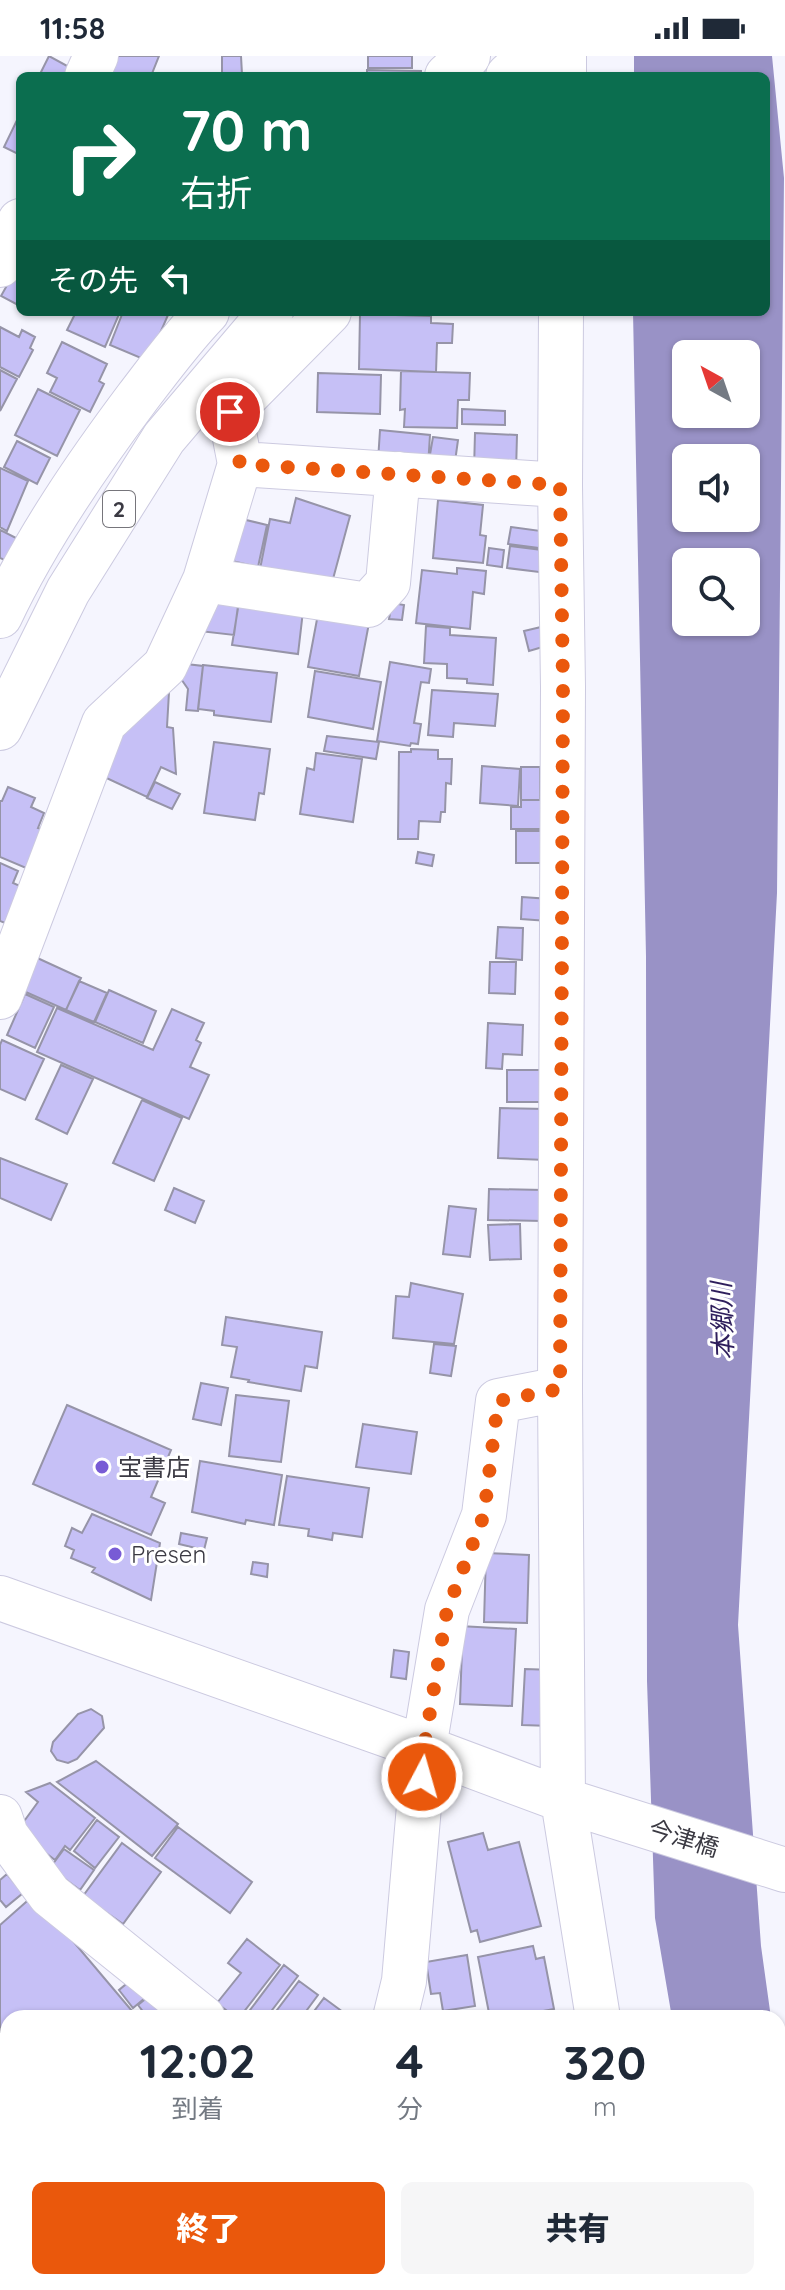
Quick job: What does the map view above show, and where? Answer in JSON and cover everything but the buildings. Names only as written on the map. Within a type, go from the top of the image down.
[{"type":"main road","points":[[451,72],[468,56]]},
{"type":"main road","points":[[512,72],[529,56]]},
{"type":"main road","points":[[0,265],[16,230]]},
{"type":"main road","points":[[0,616],[19,577],[99,448],[203,316]]},
{"type":"main road","name":"2","points":[[0,728],[68,591],[164,438],[268,316]]},
{"type":"main road","points":[[0,997],[104,723],[165,666],[205,580],[240,464],[230,412],[325,316]]},
{"type":"main road","points":[[561,316],[560,1389],[573,1803],[597,2010]]},
{"type":"main road","points":[[240,464],[560,485]]},
{"type":"main road","points":[[205,580],[368,605],[388,583],[398,474]]},
{"type":"main road","points":[[397,2010],[404,1981],[424,1748],[447,1610],[484,1515],[498,1401],[560,1389]]},
{"type":"main road","name":"今津橋","points":[[0,1598],[573,1803],[785,1870]]},
{"type":"main road","points":[[0,1817],[6,1835],[50,1895],[193,2010]]},
{"type":"water","name":"本郷川","points":[[634,56],[772,56],[784,178],[777,893],[738,1625],[761,1946],[770,2010],[671,2010],[655,1918],[647,1681],[646,956],[633,316],[770,316],[770,72],[634,72]]},
{"type":"place","name":"宝書店","points":[[102,1467]]},
{"type":"place","name":"Presen","points":[[115,1554]]},
{"type":"route","points":[[230,412],[240,464],[560,485],[563,687],[560,1389],[498,1401],[484,1515],[447,1610],[422,1777]]}]
